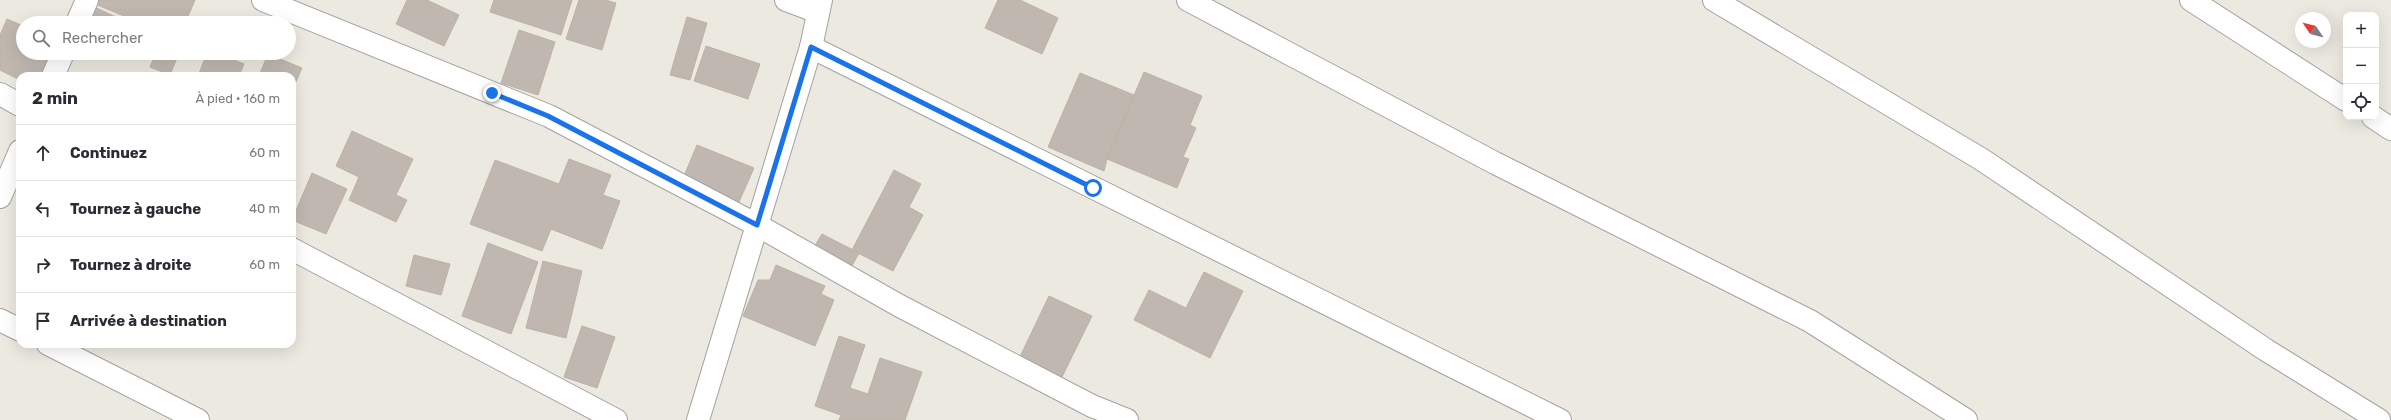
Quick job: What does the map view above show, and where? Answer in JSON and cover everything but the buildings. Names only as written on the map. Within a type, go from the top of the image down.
[{"type":"street","points":[[80,16],[87,0]]},
{"type":"street","points":[[263,0],[548,116],[757,225],[912,312],[1092,406],[1127,420]]},
{"type":"street","points":[[698,420],[811,47],[820,6],[786,0]]},
{"type":"street","points":[[1188,0],[1495,163],[1810,321],[1966,420]]},
{"type":"street","points":[[1714,0],[1981,159],[2266,350],[2379,420]]},
{"type":"street","points":[[2191,0],[2343,98]]},
{"type":"street","points":[[811,47],[1560,420]]},
{"type":"street","points":[[55,72],[61,60]]},
{"type":"street","points":[[0,94],[16,103]]},
{"type":"street","points":[[2378,120],[2391,129]]},
{"type":"street","points":[[0,197],[16,160]]},
{"type":"street","points":[[296,250],[616,420]]},
{"type":"street","points":[[0,320],[16,328]]},
{"type":"street","points":[[56,348],[198,420]]},
{"type":"route","points":[[492,93],[548,116],[757,225],[811,47],[1093,188]]}]
